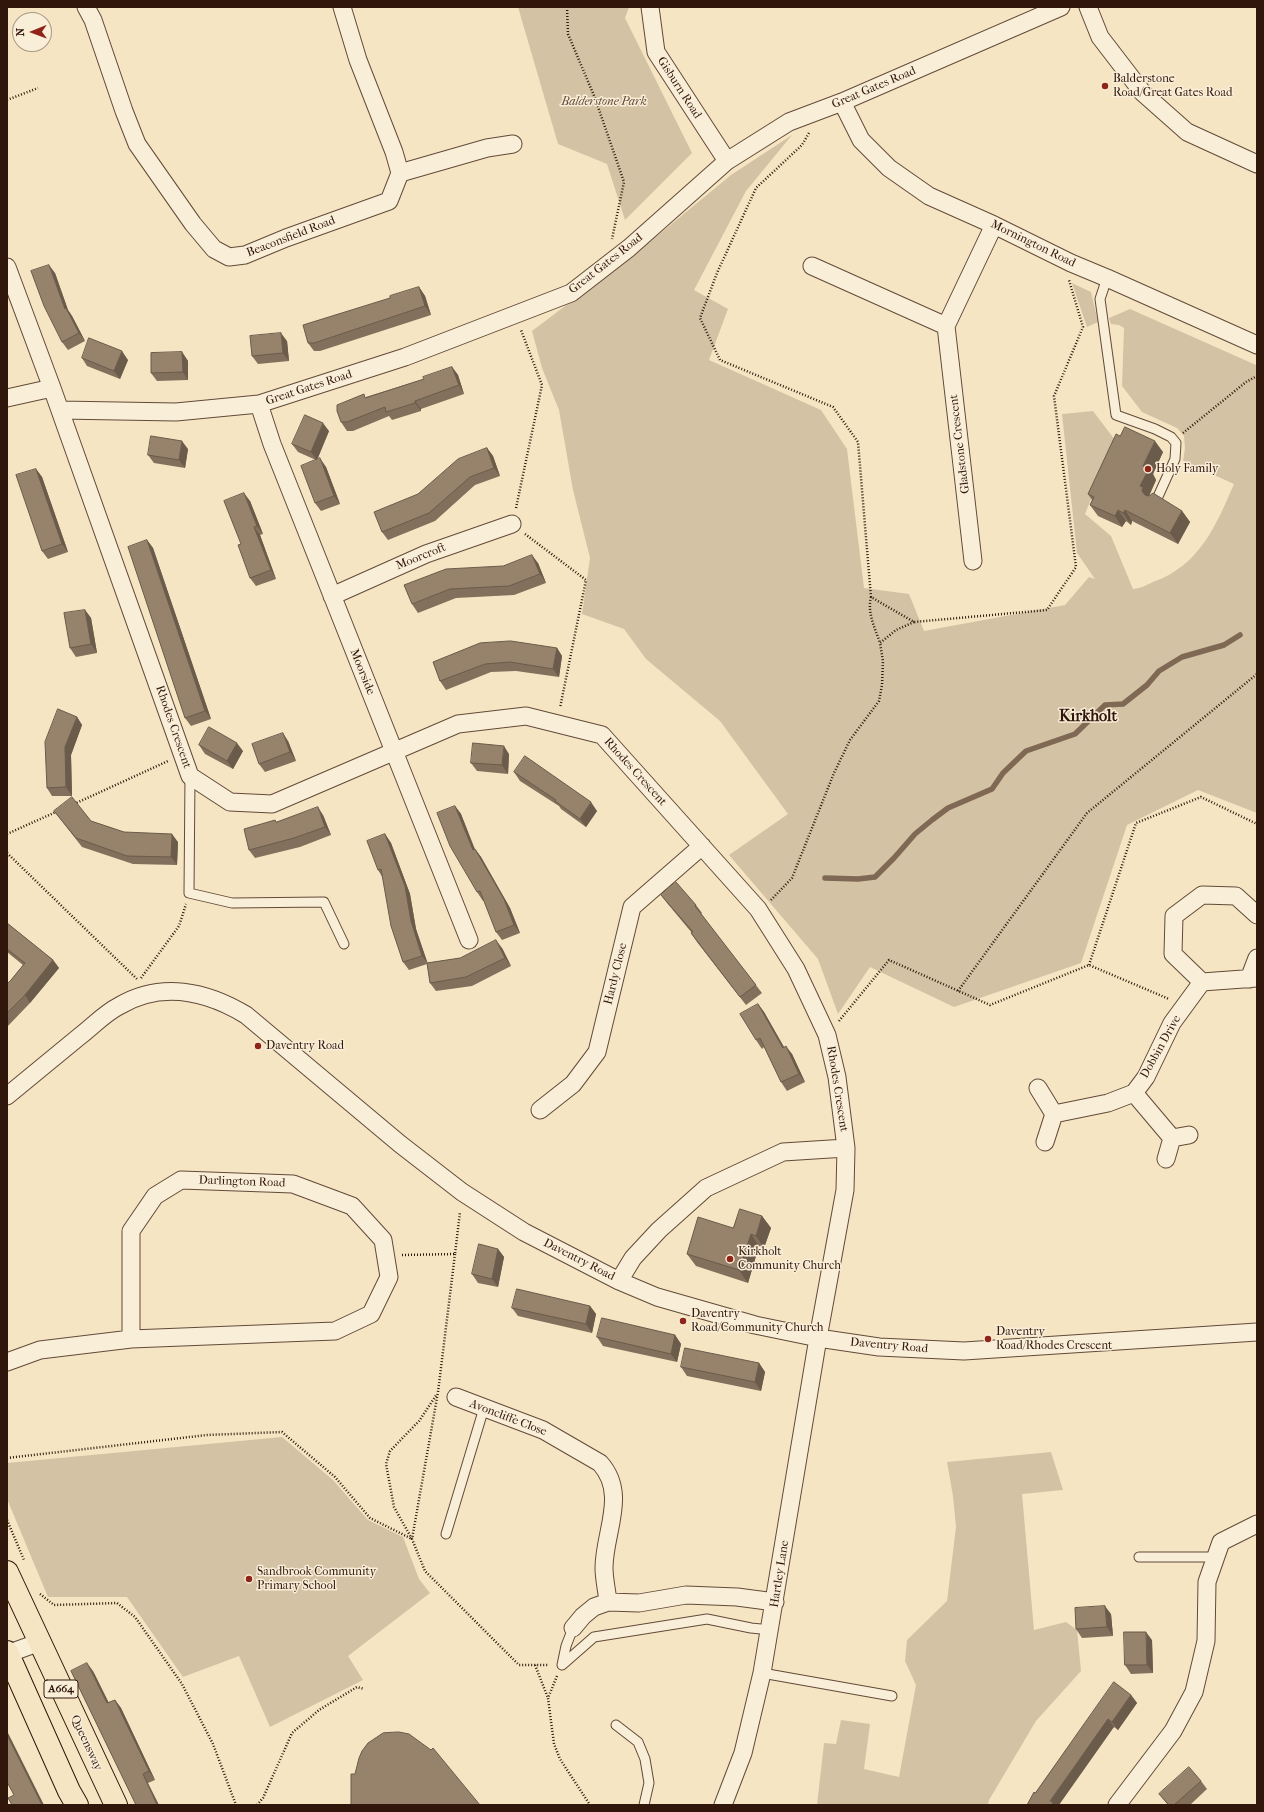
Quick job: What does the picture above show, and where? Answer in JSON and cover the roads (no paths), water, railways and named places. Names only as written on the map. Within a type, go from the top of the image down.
[{"type":"highway","name":"Queensway","points":[[16,1567],[40,1642],[116,1805]]},
{"type":"highway","name":"A664","points":[[7,1653],[69,1791],[77,1805]]},
{"type":"street","name":"Beaconsfield Road","points":[[86,7],[93,20],[124,111],[137,144],[193,224],[214,249],[230,257],[245,255],[286,238],[389,201],[400,173]]},
{"type":"street","points":[[342,7],[358,60],[394,152],[400,173],[487,148],[513,144]]},
{"type":"street","name":"Gisburn Road","points":[[650,7],[656,52],[727,161]]},
{"type":"street","name":"Great Gates Road","points":[[60,410],[176,412],[259,404],[405,357],[571,293],[613,260],[727,161],[789,122],[842,102],[1061,7]]},
{"type":"street","points":[[1088,7],[1100,37],[1143,93],[1187,132],[1257,164]]},
{"type":"street","name":"Mornington Road","points":[[842,102],[861,140],[889,168],[929,196],[994,225],[1071,264],[1107,278],[1257,344]]},
{"type":"street","points":[[812,266],[946,326],[994,225]]},
{"type":"street","name":"Rhodes Crescent","points":[[7,268],[60,410],[190,776],[230,802],[272,804],[458,724],[526,716],[602,735],[758,909],[796,970],[827,1035],[837,1077],[846,1148],[845,1190],[818,1338]]},
{"type":"street","name":"Gladstone Crescent","points":[[946,326],[973,561]]},
{"type":"street","points":[[7,398],[52,388]]},
{"type":"street","name":"Moorside","points":[[259,404],[272,444],[469,940]]},
{"type":"street","name":"Moorcroft","points":[[332,596],[426,554],[512,524]]},
{"type":"street","name":"Hardy Close","points":[[540,1110],[573,1084],[597,1052],[632,907],[702,846]]},
{"type":"street","points":[[1257,915],[1236,896],[1202,895],[1174,916],[1173,954],[1202,982],[1253,979],[1257,958]]},
{"type":"street","name":"Dobbin Drive","points":[[1134,1093],[1146,1077],[1172,1023],[1202,982]]},
{"type":"street","name":"Daventry Road","points":[[7,1096],[118,1006],[141,996],[164,991],[192,993],[230,1006],[246,1015],[400,1144],[462,1192],[524,1232],[656,1297],[755,1325],[818,1338],[879,1347],[964,1351],[1257,1332]]},
{"type":"street","points":[[1038,1088],[1054,1114],[1045,1142]]},
{"type":"street","points":[[1054,1114],[1108,1103],[1134,1093],[1172,1138]]},
{"type":"street","points":[[1172,1138],[1189,1135]]},
{"type":"street","points":[[1166,1159],[1172,1138]]},
{"type":"street","points":[[619,1280],[633,1258],[659,1230],[706,1188],[783,1152],[846,1148]]},
{"type":"street","name":"Darlington Road","points":[[7,1362],[40,1350],[131,1339],[335,1332],[371,1314],[389,1277],[383,1240],[352,1206],[293,1184],[181,1180],[155,1196],[131,1231],[131,1339]]},
{"type":"street","name":"Hartley Lane","points":[[723,1805],[743,1753],[771,1630],[818,1338]]},
{"type":"street","name":"Avoncliffe Close","points":[[456,1397],[543,1430],[600,1463],[607,1471],[615,1495],[604,1568],[608,1602]]},
{"type":"street","points":[[1117,1805],[1174,1731],[1194,1692],[1206,1641],[1207,1582],[1221,1542],[1257,1524]]},
{"type":"street","points":[[573,1628],[583,1616],[594,1607],[608,1602],[639,1603],[686,1595],[737,1597],[775,1602]]},
{"type":"street","points":[[7,1653],[40,1642]]},
{"type":"lane","points":[[1107,278],[1100,299],[1116,415],[1155,429],[1171,437],[1176,444],[1175,458],[1156,501]]},
{"type":"lane","points":[[190,776],[189,892],[232,902],[324,902],[344,944]]},
{"type":"lane","points":[[446,1534],[484,1408]]},
{"type":"lane","points":[[1139,1557],[1216,1556]]},
{"type":"lane","points":[[573,1628],[566,1646],[562,1665],[594,1637],[707,1619],[751,1628],[771,1630]]},
{"type":"lane","points":[[762,1673],[892,1696]]},
{"type":"lane","points":[[616,1725],[638,1742],[645,1759],[649,1783],[644,1805]]},
{"type":"waterway","points":[[825,878],[858,879],[875,877],[915,834],[932,820],[948,808],[992,789],[1003,773],[1026,751],[1075,734],[1105,705],[1123,704],[1147,685],[1159,671],[1182,657],[1224,645],[1240,635]]},
{"type":"place","name":"Balderstone Road/Great Gates Road","points":[[1105,86]]},
{"type":"place","name":"Holy Family","points":[[1148,469]]},
{"type":"place","name":"Daventry Road","points":[[258,1046]]},
{"type":"place","name":"Kirkholt Community Church","points":[[730,1259]]},
{"type":"place","name":"Daventry Road/Community Church","points":[[683,1321]]},
{"type":"place","name":"Daventry Road/Rhodes Crescent","points":[[988,1339]]},
{"type":"place","name":"Sandbrook Community Primary School","points":[[249,1579]]},
{"type":"district","name":"Kirkholt","points":[[1088,717]]},
{"type":"park label","name":"Balderstone Park","points":[[604,102]]}]
